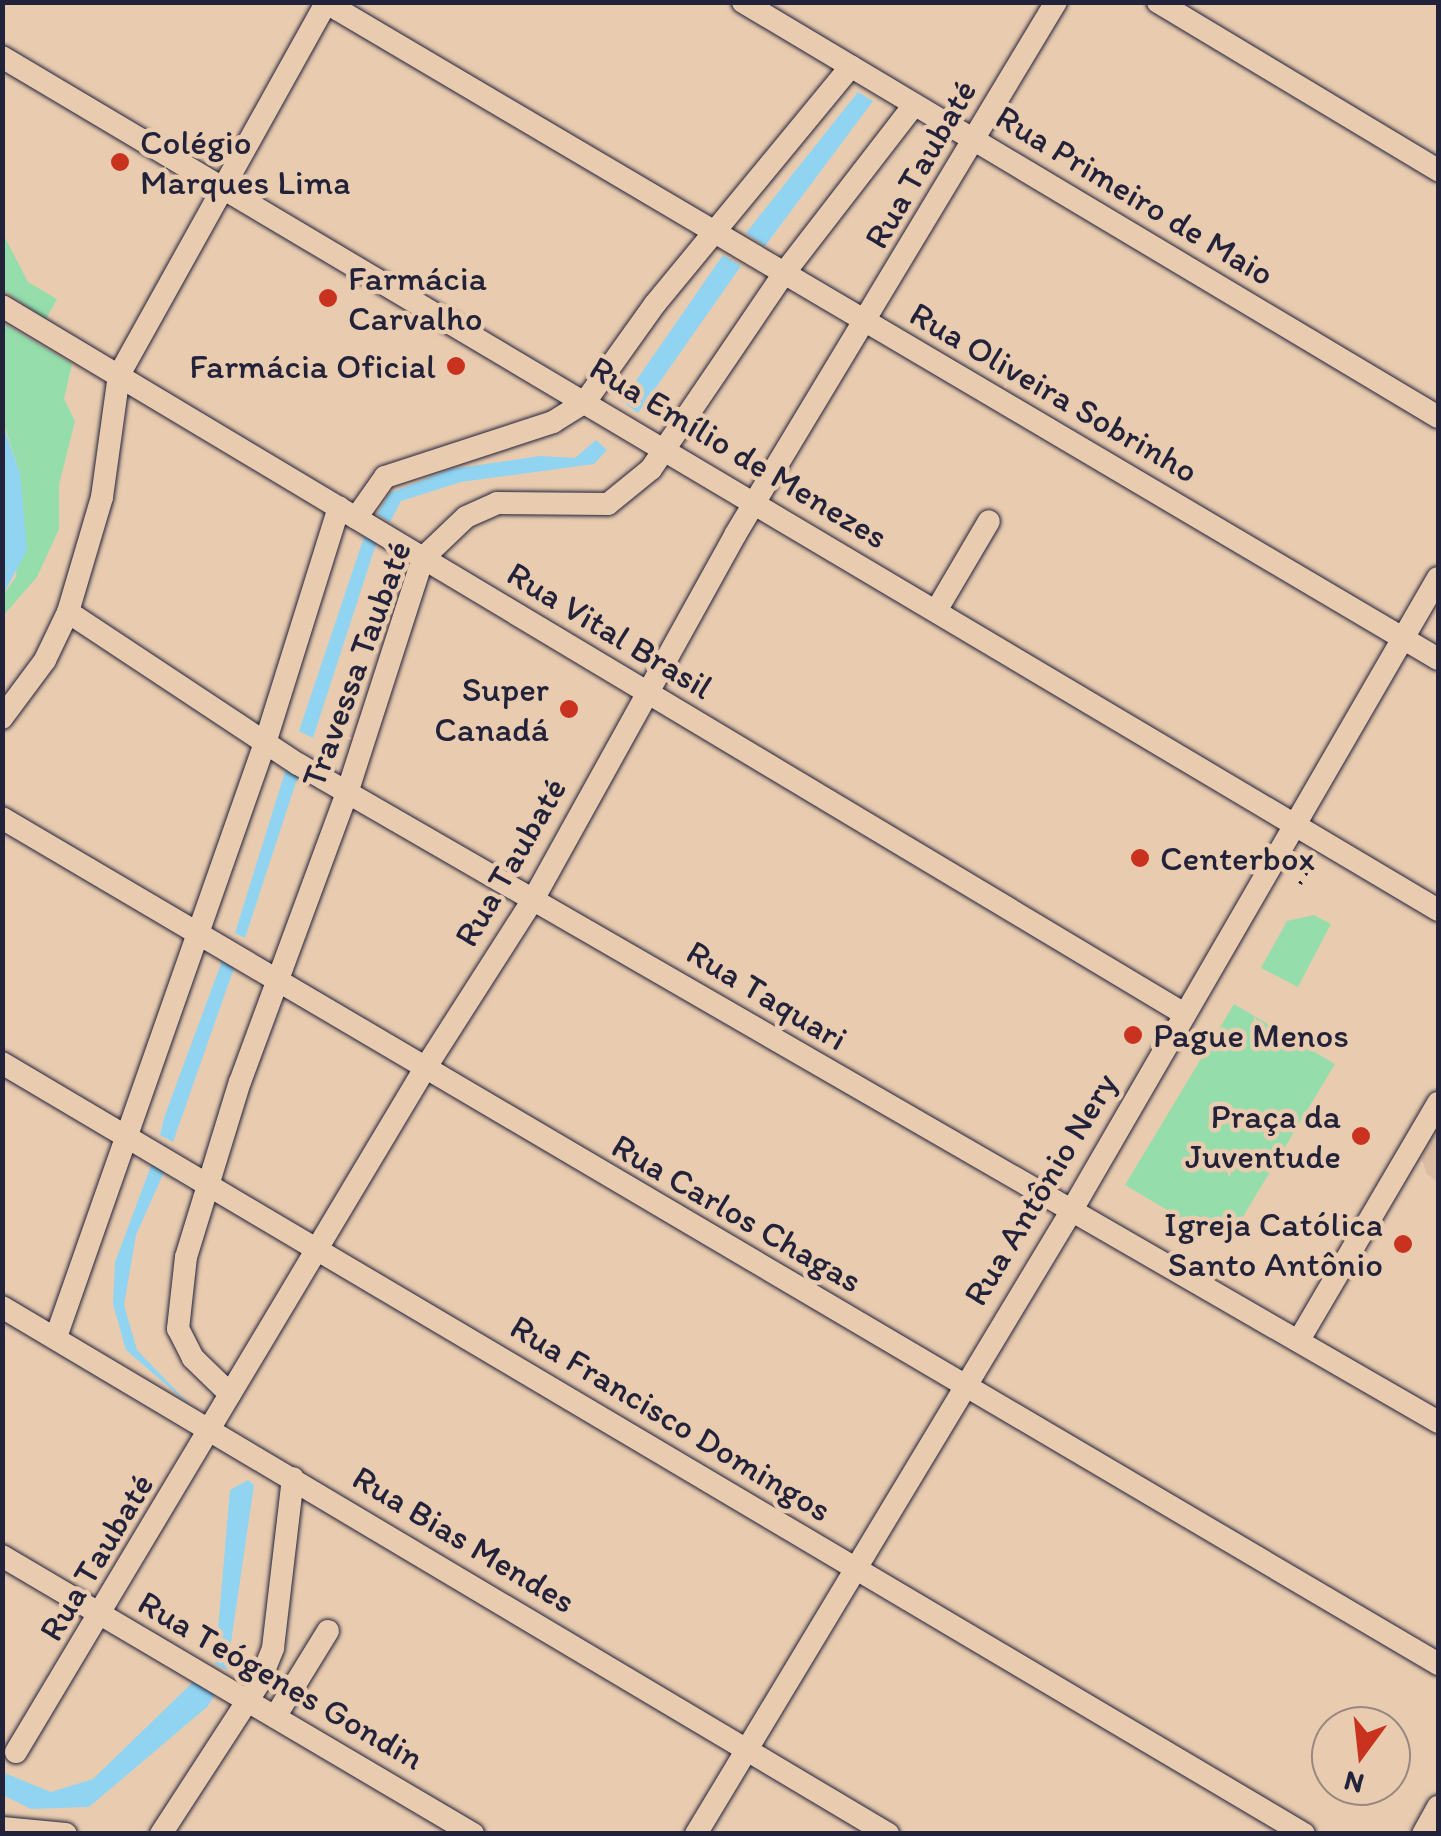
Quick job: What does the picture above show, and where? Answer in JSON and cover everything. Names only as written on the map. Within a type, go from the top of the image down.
[{"type":"street","name":"Rua Primeiro de Maio","points":[[744,2],[1438,417]]},
{"type":"street","name":"Rua Taubaté","points":[[16,1752],[214,1430],[230,1394],[424,1070],[534,898],[758,502],[1056,2]]},
{"type":"street","points":[[1158,2],[1438,170]]},
{"type":"street","points":[[2,718],[45,660],[68,612],[102,496],[119,375],[326,3]]},
{"type":"street","name":"Rua Oliveira Sobrinho","points":[[326,3],[1438,659]]},
{"type":"street","name":"Rua Emílio de Menezes","points":[[2,57],[669,449],[1438,910]]},
{"type":"street","points":[[56,1338],[124,1133],[348,513],[385,476],[553,422],[585,402],[714,230],[850,66]]},
{"type":"street","name":"Travessa Taubaté","points":[[230,1394],[193,1358],[178,1329],[183,1274],[207,1181],[348,790],[423,558],[452,528],[497,502],[608,504],[669,449],[785,272],[914,104]]},
{"type":"street","name":"Rua Vital Brasil","points":[[10,311],[1183,1013]]},
{"type":"street","points":[[936,611],[989,521]]},
{"type":"street","name":"Rua Antônio Nery","points":[[696,1834],[962,1386],[1069,1215],[1438,578]]},
{"type":"street","name":"Rua Taquari","points":[[68,612],[348,790],[1069,1215],[1114,1231],[1438,1422]]},
{"type":"street","name":"Rua Carlos Chagas","points":[[2,818],[1438,1664]]},
{"type":"street","name":"Rua Francisco Domingos","points":[[2,1063],[1304,1834]]},
{"type":"street","points":[[1300,1340],[1438,1103]]},
{"type":"street","name":"Rua Bias Mendes","points":[[2,1307],[888,1834]]},
{"type":"street","points":[[161,1834],[248,1701],[273,1648],[292,1478]]},
{"type":"street","name":"Rua Teógenes Gondin","points":[[2,1556],[473,1834]]},
{"type":"street","points":[[276,1717],[328,1631]]},
{"type":"street","points":[[1423,1834],[1438,1807]]},
{"type":"street","points":[[2,1828],[66,1834]]},
{"type":"path","points":[[1300,884],[1318,852]]},
{"type":"shaded area","points":[[1438,1122],[1438,1182],[1426,1173],[1422,1158]]},
{"type":"green space","points":[[2,232],[28,282],[57,299],[46,319],[3,290]]},
{"type":"green space","points":[[3,323],[72,364],[64,399],[75,421],[59,485],[59,529],[37,577],[3,616],[3,595],[16,577],[20,473],[3,422]]},
{"type":"green space","points":[[1314,915],[1331,924],[1298,987],[1261,968],[1287,921]]},
{"type":"green space","points":[[1234,1004],[1335,1064],[1226,1245],[1125,1185]]},
{"type":"water","points":[[858,92],[873,101],[765,246],[746,233]]},
{"type":"water","points":[[723,255],[741,266],[638,413],[622,401]]},
{"type":"water","points":[[2,422],[20,473],[27,550],[3,595]]},
{"type":"water","points":[[596,440],[607,450],[594,464],[461,482],[401,501],[390,522],[377,514],[390,493],[451,469],[540,456],[575,458]]},
{"type":"water","points":[[365,534],[377,541],[313,738],[299,731]]},
{"type":"water","points":[[289,759],[301,767],[245,938],[235,933]]},
{"type":"water","points":[[222,961],[234,968],[173,1142],[160,1135],[165,1115]]},
{"type":"water","points":[[152,1163],[165,1170],[136,1235],[124,1305],[137,1350],[192,1407],[126,1350],[113,1304],[115,1262]]},
{"type":"water","points":[[248,1480],[254,1485],[227,1670],[215,1664],[230,1490]]},
{"type":"water","points":[[195,1680],[216,1693],[207,1707],[89,1807],[31,1809],[3,1795],[2,1772],[51,1792],[93,1779]]},
{"type":"place","name":"Colégio Marques Lima","points":[[120,162]]},
{"type":"place","name":"Farmácia Carvalho","points":[[328,298]]},
{"type":"place","name":"Farmácia Oficial","points":[[456,366]]},
{"type":"place","name":"Super Canadá","points":[[569,709]]},
{"type":"place","name":"Centerbox","points":[[1140,858]]},
{"type":"place","name":"Pague Menos","points":[[1133,1035]]},
{"type":"place","name":"Praça da Juventude","points":[[1361,1136]]},
{"type":"place","name":"Igreja Católica Santo Antônio","points":[[1403,1244]]}]
